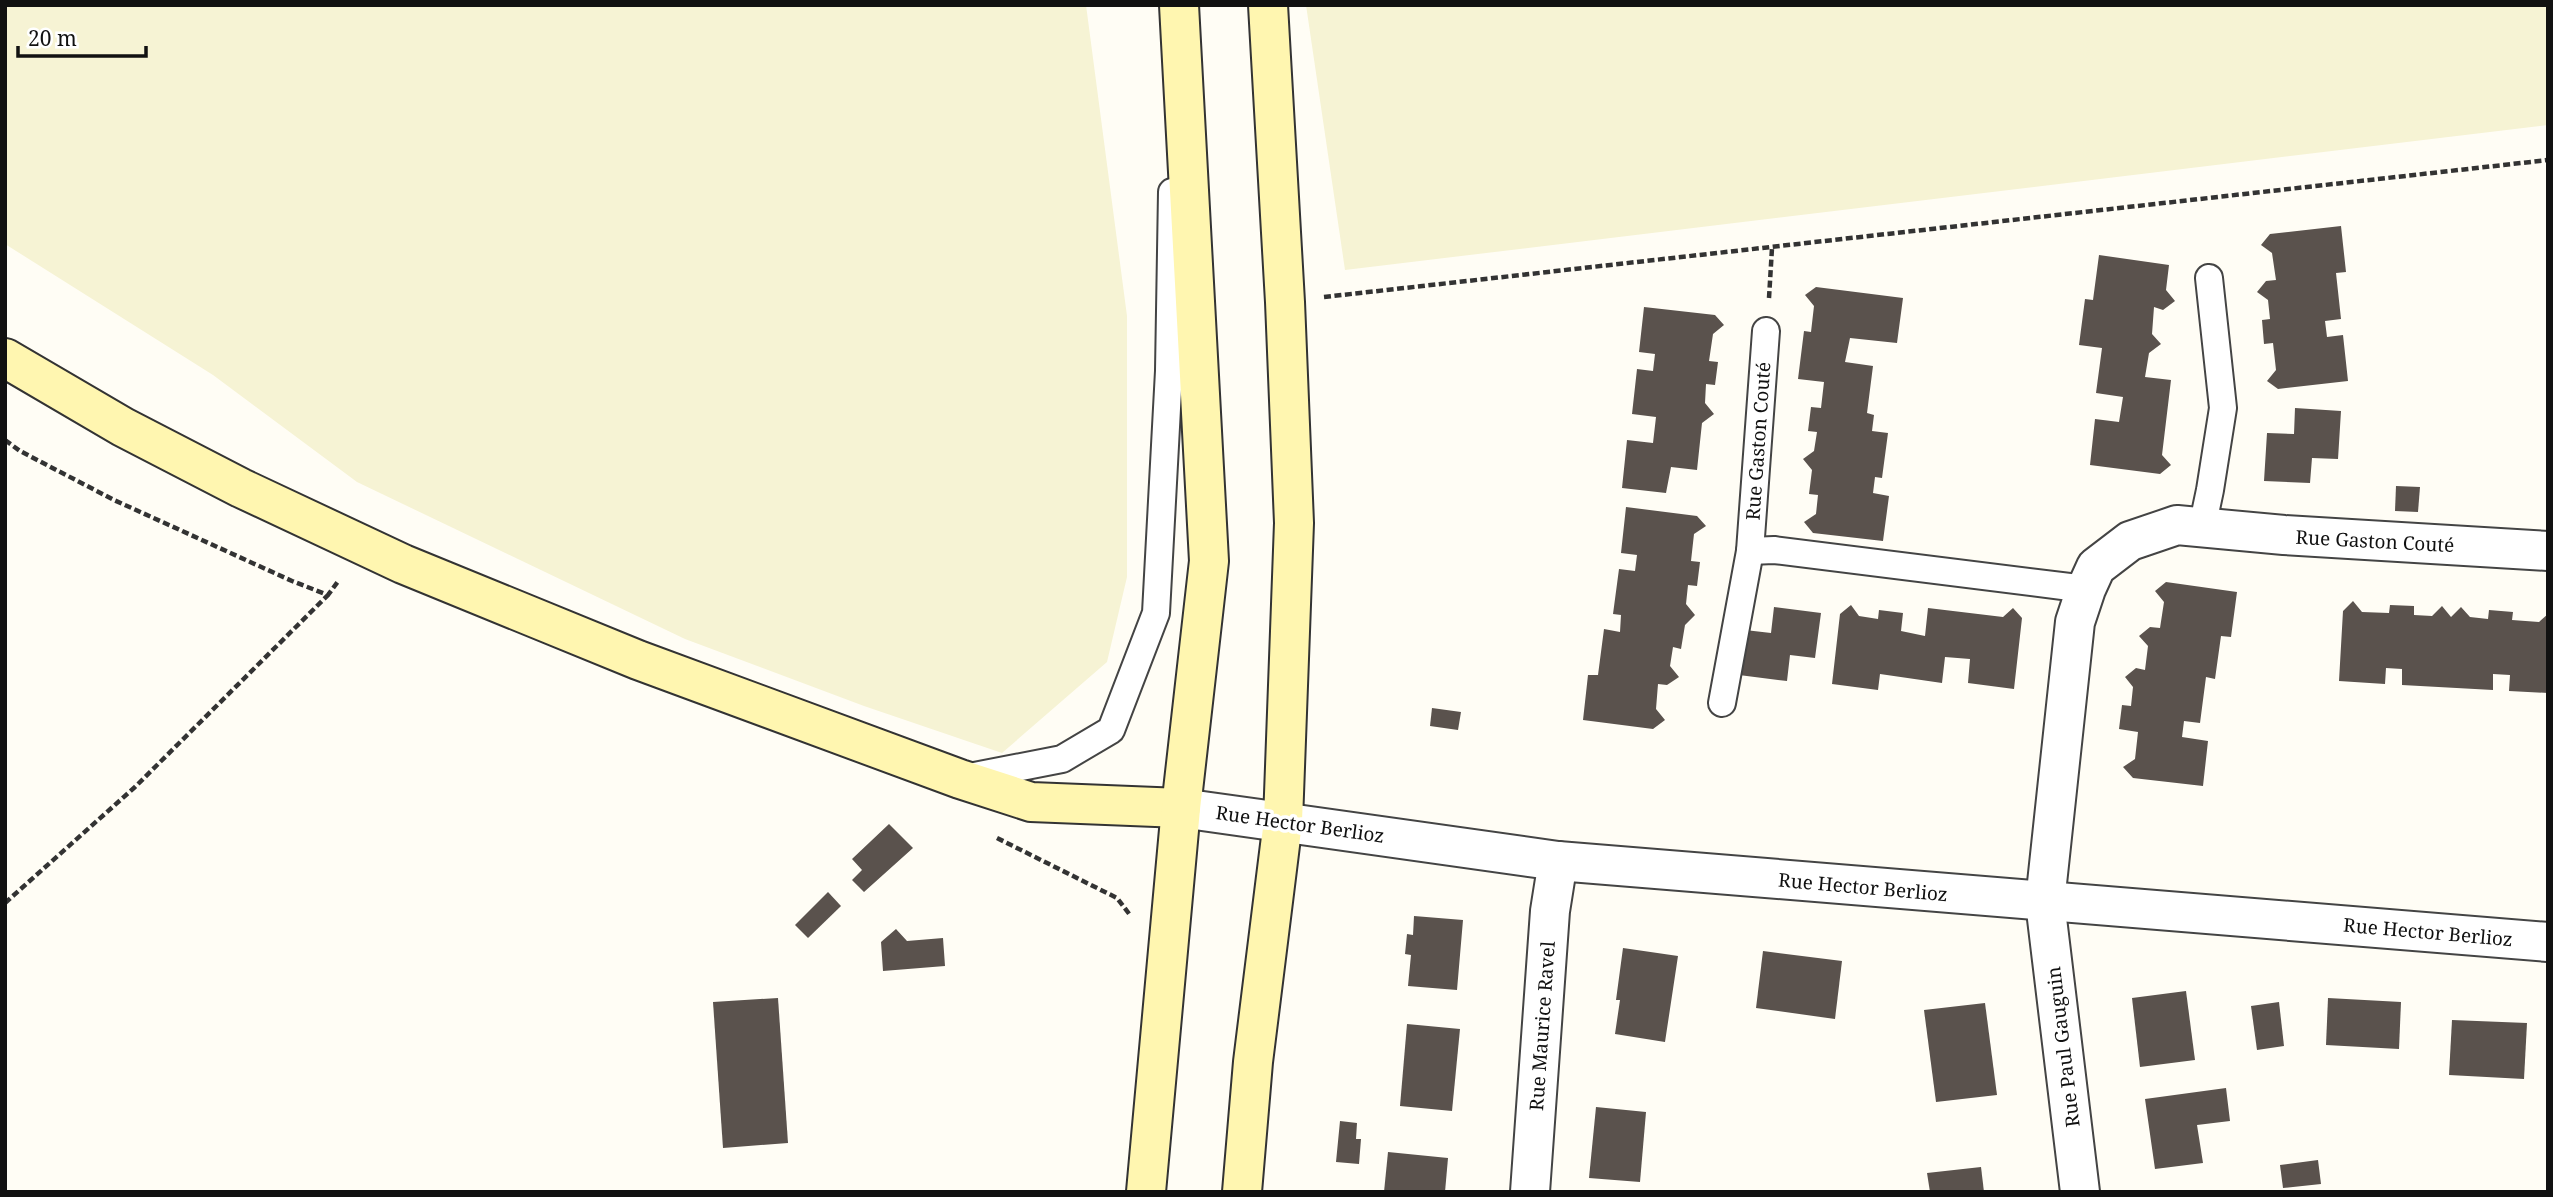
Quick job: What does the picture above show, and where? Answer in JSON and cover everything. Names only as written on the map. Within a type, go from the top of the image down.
[{"type":"main road","points":[[1146,1192],[1181,808],[1209,561],[1177,5]]},
{"type":"main road","points":[[1242,1192],[1253,1062],[1283,821],[1294,523],[1268,5]]},
{"type":"main road","points":[[5,358],[123,427],[241,488],[363,546],[638,660],[960,779],[1031,802],[1181,808]]},
{"type":"street","name":"Rue Gaston Couté","points":[[2045,902],[2075,622],[2096,567],[2130,541],[2177,525],[2548,551]]},
{"type":"street","name":"Rue Hector Berlioz","points":[[1181,808],[1558,861],[2548,942]]},
{"type":"street","name":"Rue Maurice Ravel","points":[[1530,1192],[1550,911],[1558,861]]},
{"type":"street","name":"Rue Paul Gauguin","points":[[2045,902],[2080,1192]]},
{"type":"lane","points":[[960,779],[1062,760],[1111,730],[1156,613],[1169,371],[1177,5]]},
{"type":"lane","points":[[2202,528],[2223,408],[2209,278]]},
{"type":"lane","name":"Rue Gaston Couté","points":[[1722,704],[1750,551],[1766,331]]},
{"type":"lane","points":[[1750,551],[1774,550],[2086,589]]},
{"type":"path","points":[[1285,302],[2548,160]]},
{"type":"path","points":[[1766,331],[1772,248]]},
{"type":"path","points":[[5,440],[20,451],[114,499],[328,595]]},
{"type":"path","points":[[5,904],[7,897],[135,786],[328,595],[363,546]]},
{"type":"shaded area","points":[[5,5],[1086,5],[1127,316],[1127,577],[1107,662],[1002,753],[864,706],[685,639],[357,482],[213,375],[5,244]]},
{"type":"shaded area","points":[[1306,5],[2548,5],[2548,125],[1345,270]]},
{"type":"building","points":[[2341,226],[2346,272],[2336,273],[2341,319],[2325,321],[2327,337],[2343,335],[2348,381],[2278,389],[2267,381],[2276,370],[2273,343],[2264,344],[2262,320],[2270,319],[2268,300],[2257,292],[2266,281],[2276,280],[2272,253],[2261,245],[2270,234]]},
{"type":"building","points":[[2099,255],[2169,265],[2166,290],[2175,301],[2163,310],[2154,307],[2152,334],[2161,344],[2149,353],[2145,377],[2171,380],[2162,455],[2171,465],[2160,474],[2090,465],[2095,419],[2119,422],[2123,397],[2096,393],[2102,348],[2079,345],[2085,299],[2093,300]]},
{"type":"building","points":[[1816,287],[1903,298],[1897,343],[1850,338],[1845,362],[1873,366],[1867,413],[1874,415],[1872,431],[1888,433],[1882,478],[1875,477],[1873,493],[1889,496],[1883,541],[1813,533],[1804,522],[1816,514],[1818,495],[1809,494],[1812,470],[1803,459],[1814,451],[1817,432],[1808,431],[1811,407],[1821,408],[1824,382],[1798,379],[1804,331],[1811,332],[1814,306],[1805,295]]},
{"type":"building","points":[[1644,307],[1715,315],[1724,325],[1713,334],[1709,361],[1718,362],[1715,385],[1706,384],[1705,403],[1714,414],[1702,423],[1697,470],[1671,467],[1666,493],[1622,488],[1627,440],[1653,443],[1656,417],[1632,414],[1637,369],[1653,371],[1655,354],[1639,352]]},
{"type":"building","points":[[2295,408],[2341,411],[2338,459],[2312,458],[2310,483],[2264,481],[2267,433],[2294,434]]},
{"type":"building","points":[[2396,486],[2420,487],[2418,512],[2395,511]]},
{"type":"building","points":[[1626,507],[1697,516],[1706,526],[1694,534],[1691,561],[1700,562],[1697,586],[1688,585],[1686,604],[1695,615],[1685,625],[1681,649],[1673,647],[1670,666],[1679,677],[1667,685],[1658,684],[1656,709],[1665,720],[1653,729],[1583,720],[1588,675],[1598,675],[1604,629],[1620,632],[1621,615],[1613,614],[1619,569],[1635,571],[1637,555],[1621,553]]},
{"type":"building","points":[[2166,582],[2237,592],[2231,637],[2221,636],[2215,679],[2206,677],[2200,723],[2184,721],[2182,737],[2208,741],[2203,786],[2133,778],[2123,767],[2135,759],[2138,732],[2119,729],[2122,705],[2131,706],[2133,687],[2125,677],[2136,668],[2145,670],[2148,646],[2139,636],[2150,627],[2160,628],[2164,602],[2155,591]]},
{"type":"building","points":[[2353,601],[2362,612],[2389,613],[2390,605],[2414,606],[2414,615],[2432,616],[2442,606],[2451,617],[2461,607],[2470,617],[2488,619],[2489,610],[2513,612],[2512,620],[2539,622],[2548,614],[2548,693],[2509,691],[2510,675],[2493,674],[2493,690],[2402,685],[2402,669],[2386,668],[2385,684],[2339,681],[2343,611]]},
{"type":"building","points":[[1851,605],[1859,616],[1878,619],[1879,610],[1903,613],[1901,631],[1925,636],[1928,608],[2003,617],[2013,608],[2022,618],[2014,689],[1968,683],[1970,659],[1945,657],[1942,683],[1880,674],[1878,690],[1832,684],[1840,614]]},
{"type":"building","points":[[1774,607],[1821,613],[1815,658],[1790,655],[1787,681],[1739,675],[1745,630],[1771,633]]},
{"type":"building","points":[[1432,708],[1461,712],[1458,730],[1430,726]]},
{"type":"building","points":[[889,824],[913,848],[864,892],[852,880],[862,870],[852,859]]},
{"type":"building","points":[[828,892],[841,906],[808,938],[795,925]]},
{"type":"building","points":[[1414,916],[1463,920],[1457,990],[1408,986],[1411,955],[1405,954],[1407,934],[1413,935]]},
{"type":"building","points":[[896,929],[907,941],[943,938],[945,966],[883,971],[881,942]]},
{"type":"building","points":[[1623,948],[1678,956],[1665,1042],[1615,1034],[1620,1000],[1616,1000]]},
{"type":"building","points":[[1763,951],[1842,961],[1835,1019],[1756,1008]]},
{"type":"building","points":[[2186,991],[2195,1060],[2140,1067],[2132,998]]},
{"type":"building","points":[[778,998],[788,1143],[723,1148],[713,1002]]},
{"type":"building","points":[[2328,998],[2401,1002],[2399,1049],[2326,1045]]},
{"type":"building","points":[[2279,1002],[2284,1046],[2257,1050],[2251,1006]]},
{"type":"building","points":[[1985,1003],[1997,1095],[1936,1102],[1924,1010]]},
{"type":"building","points":[[2452,1020],[2527,1023],[2524,1079],[2449,1075]]},
{"type":"building","points":[[1407,1024],[1460,1029],[1452,1111],[1400,1106]]},
{"type":"building","points":[[2226,1088],[2230,1121],[2197,1125],[2203,1163],[2155,1169],[2145,1099]]},
{"type":"building","points":[[1596,1107],[1646,1112],[1640,1182],[1589,1178]]},
{"type":"building","points":[[1340,1121],[1357,1123],[1356,1139],[1361,1139],[1359,1164],[1336,1162]]},
{"type":"building","points":[[1388,1152],[1448,1158],[1445,1192],[1384,1192]]},
{"type":"building","points":[[2318,1160],[2321,1184],[2283,1188],[2280,1165]]},
{"type":"building","points":[[1981,1167],[1984,1192],[1930,1192],[1927,1173]]}]
